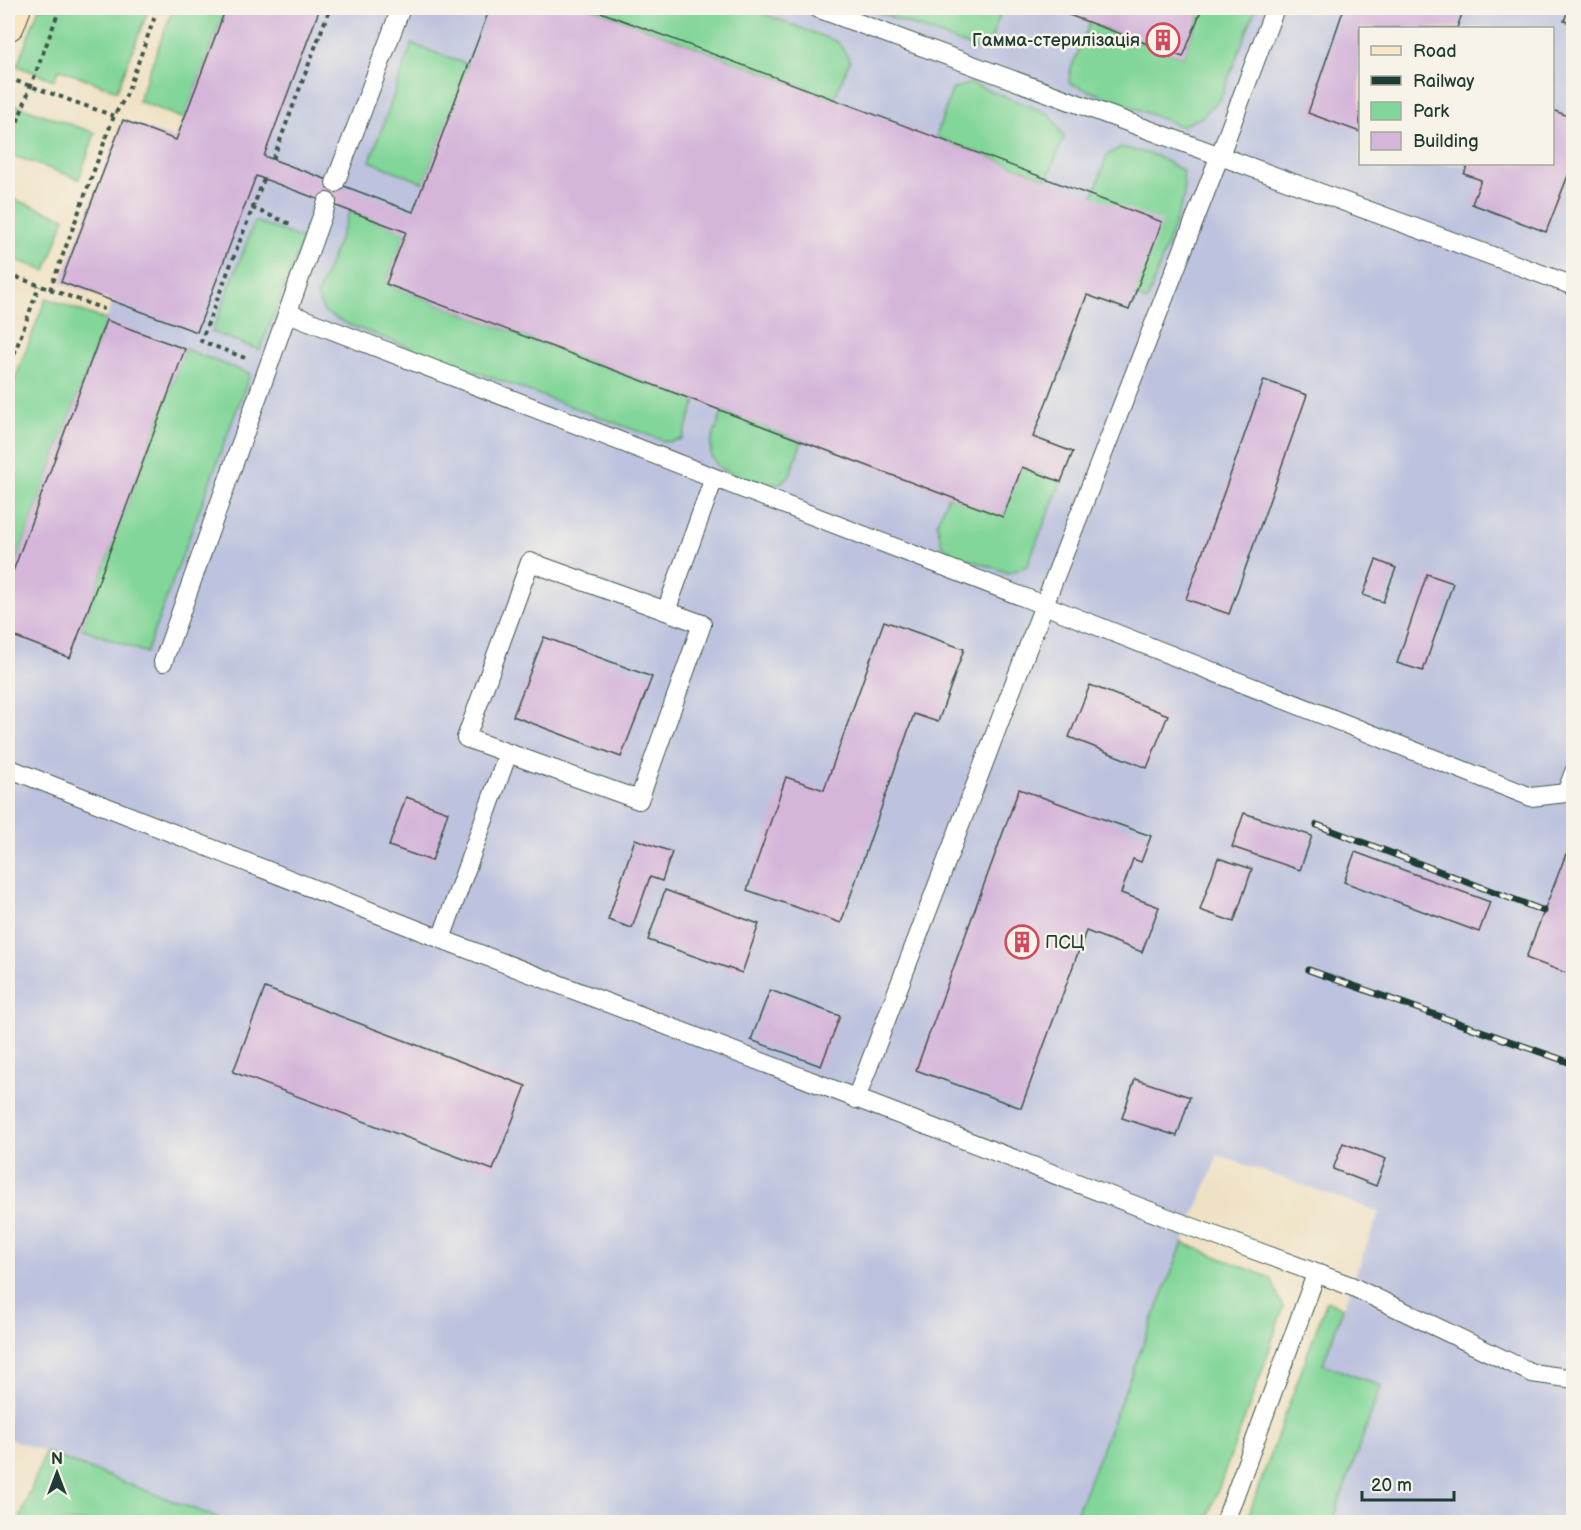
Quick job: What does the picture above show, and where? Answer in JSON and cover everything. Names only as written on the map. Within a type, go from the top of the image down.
[{"type":"street","points":[[8,24],[14,8]]},
{"type":"lane","points":[[335,183],[401,8]]},
{"type":"lane","points":[[817,8],[1574,286]]},
{"type":"lane","points":[[856,1099],[1044,605],[1221,155],[1275,8]]},
{"type":"lane","points":[[163,662],[327,202]]},
{"type":"lane","points":[[288,313],[1044,605],[1531,797],[1566,793],[1574,772]]},
{"type":"lane","points":[[666,610],[714,478]]},
{"type":"lane","points":[[530,562],[702,624],[639,800],[508,753],[466,738],[530,562]]},
{"type":"lane","points":[[441,939],[508,753]]},
{"type":"lane","points":[[8,768],[441,939],[856,1099],[1352,1286],[1532,1373],[1574,1380]]},
{"type":"lane","points":[[1225,1522],[1316,1274]]},
{"type":"path","points":[[8,147],[60,8]]},
{"type":"path","points":[[50,290],[114,116],[126,96],[158,8]]},
{"type":"path","points":[[273,159],[330,8]]},
{"type":"path","points":[[8,78],[114,116]]},
{"type":"path","points":[[264,179],[201,341],[268,366]]},
{"type":"path","points":[[252,208],[316,234]]},
{"type":"path","points":[[8,274],[104,309]]},
{"type":"path","points":[[8,371],[39,286]]},
{"type":"shaded area","points":[[226,8],[1573,8],[1573,1522],[1332,1522],[1381,1386],[1322,1364],[1379,1212],[1218,1155],[1073,1522],[228,1522],[8,1438],[8,585],[113,301],[61,282],[123,120],[176,139]]},
{"type":"green space","points":[[39,8],[149,8],[117,91],[59,69],[54,80],[17,66]]},
{"type":"green space","points":[[173,8],[212,8],[224,12],[184,119],[138,101]]},
{"type":"green space","points":[[590,8],[748,8],[838,42],[850,60],[834,99]]},
{"type":"green space","points":[[866,8],[1002,8],[990,43],[979,50]]},
{"type":"green space","points":[[1202,8],[1256,8],[1221,97],[1202,117],[1181,126],[1069,83],[1070,71],[1090,23],[1183,57]]},
{"type":"green space","points":[[412,44],[469,65],[424,183],[370,161]]},
{"type":"green space","points":[[970,83],[1050,114],[1064,137],[1047,179],[936,137],[952,90]]},
{"type":"green space","points":[[8,102],[95,133],[79,179],[11,155],[8,163]]},
{"type":"green space","points":[[1121,147],[1157,156],[1183,171],[1184,197],[1147,301],[1134,295],[1093,197],[1107,155]]},
{"type":"green space","points":[[8,197],[65,218],[46,271],[8,257]]},
{"type":"green space","points":[[350,211],[406,232],[386,284],[696,401],[682,439],[667,442],[349,325],[324,312],[317,296]]},
{"type":"green space","points":[[255,221],[303,239],[260,350],[212,332]]},
{"type":"green space","points":[[46,298],[106,320],[8,585],[8,397]]},
{"type":"green space","points":[[185,349],[250,374],[146,653],[81,628]]},
{"type":"green space","points":[[723,411],[802,441],[790,475],[779,484],[755,483],[719,468],[711,456],[711,442]]},
{"type":"green space","points":[[1022,467],[1061,482],[1027,566],[1009,573],[956,555],[942,545],[937,523],[948,496],[1003,516]]},
{"type":"green space","points":[[1183,1243],[1271,1278],[1283,1307],[1263,1369],[1206,1522],[1073,1522]]},
{"type":"green space","points":[[1327,1300],[1343,1308],[1323,1364],[1381,1386],[1332,1522],[1246,1522]]},
{"type":"green space","points":[[45,1452],[228,1522],[19,1522]]},
{"type":"building","points":[[226,8],[320,8],[264,156],[413,212],[490,8],[590,8],[1162,222],[1129,310],[1087,295],[1033,437],[1073,452],[1061,482],[1022,467],[1003,517],[386,284],[406,232],[256,176],[197,332],[61,282],[123,120],[176,140]]},
{"type":"building","name":"Гамма-стерилізація","points":[[1050,8],[1202,8],[1183,57]]},
{"type":"building","points":[[1344,8],[1464,8],[1457,27],[1359,27],[1359,132],[1308,113]]},
{"type":"building","points":[[1569,8],[1574,8],[1574,24],[1564,21]]},
{"type":"building","points":[[1554,111],[1574,118],[1574,160],[1546,232],[1472,204],[1481,180],[1464,174],[1468,165],[1554,165]]},
{"type":"building","points":[[106,320],[185,349],[70,658],[8,634],[8,585]]},
{"type":"building","points":[[1264,380],[1307,395],[1229,614],[1186,599]]},
{"type":"building","points":[[1376,560],[1396,568],[1383,602],[1363,595]]},
{"type":"building","points":[[1427,574],[1453,583],[1423,671],[1397,663]]},
{"type":"building","points":[[884,621],[964,649],[938,722],[914,714],[841,923],[747,890],[786,777],[824,790]]},
{"type":"building","points":[[544,637],[652,677],[621,757],[513,716]]},
{"type":"building","points":[[1090,685],[1168,715],[1147,768],[1069,737]]},
{"type":"building","name":"ПСЦ","points":[[1019,789],[1151,836],[1141,862],[1133,859],[1121,893],[1159,907],[1142,952],[1086,931],[1021,1108],[916,1070]]},
{"type":"building","points":[[406,797],[448,812],[432,861],[389,846]]},
{"type":"building","points":[[1244,813],[1312,836],[1300,870],[1232,847]]},
{"type":"building","points":[[635,839],[672,852],[662,881],[650,877],[632,928],[608,920]]},
{"type":"building","points":[[1355,852],[1490,902],[1479,932],[1344,882]]},
{"type":"building","points":[[1566,854],[1574,857],[1574,976],[1526,958]]},
{"type":"building","points":[[1218,858],[1252,869],[1234,922],[1200,910]]},
{"type":"building","points":[[665,890],[759,924],[742,973],[648,940]]},
{"type":"building","points":[[265,988],[526,1086],[493,1170],[233,1072]]},
{"type":"building","points":[[770,990],[840,1016],[821,1066],[751,1040]]},
{"type":"building","points":[[1135,1079],[1190,1097],[1177,1136],[1122,1118]]},
{"type":"building","points":[[1343,1143],[1386,1159],[1376,1186],[1333,1169]]},
{"type":"railway","points":[[1317,825],[1544,911]]},
{"type":"railway","points":[[1309,970],[1574,1064]]},
{"type":"place","name":"Гамма-стерилізація","points":[[1163,40]]},
{"type":"place","name":"ПСЦ","points":[[1022,942]]}]
